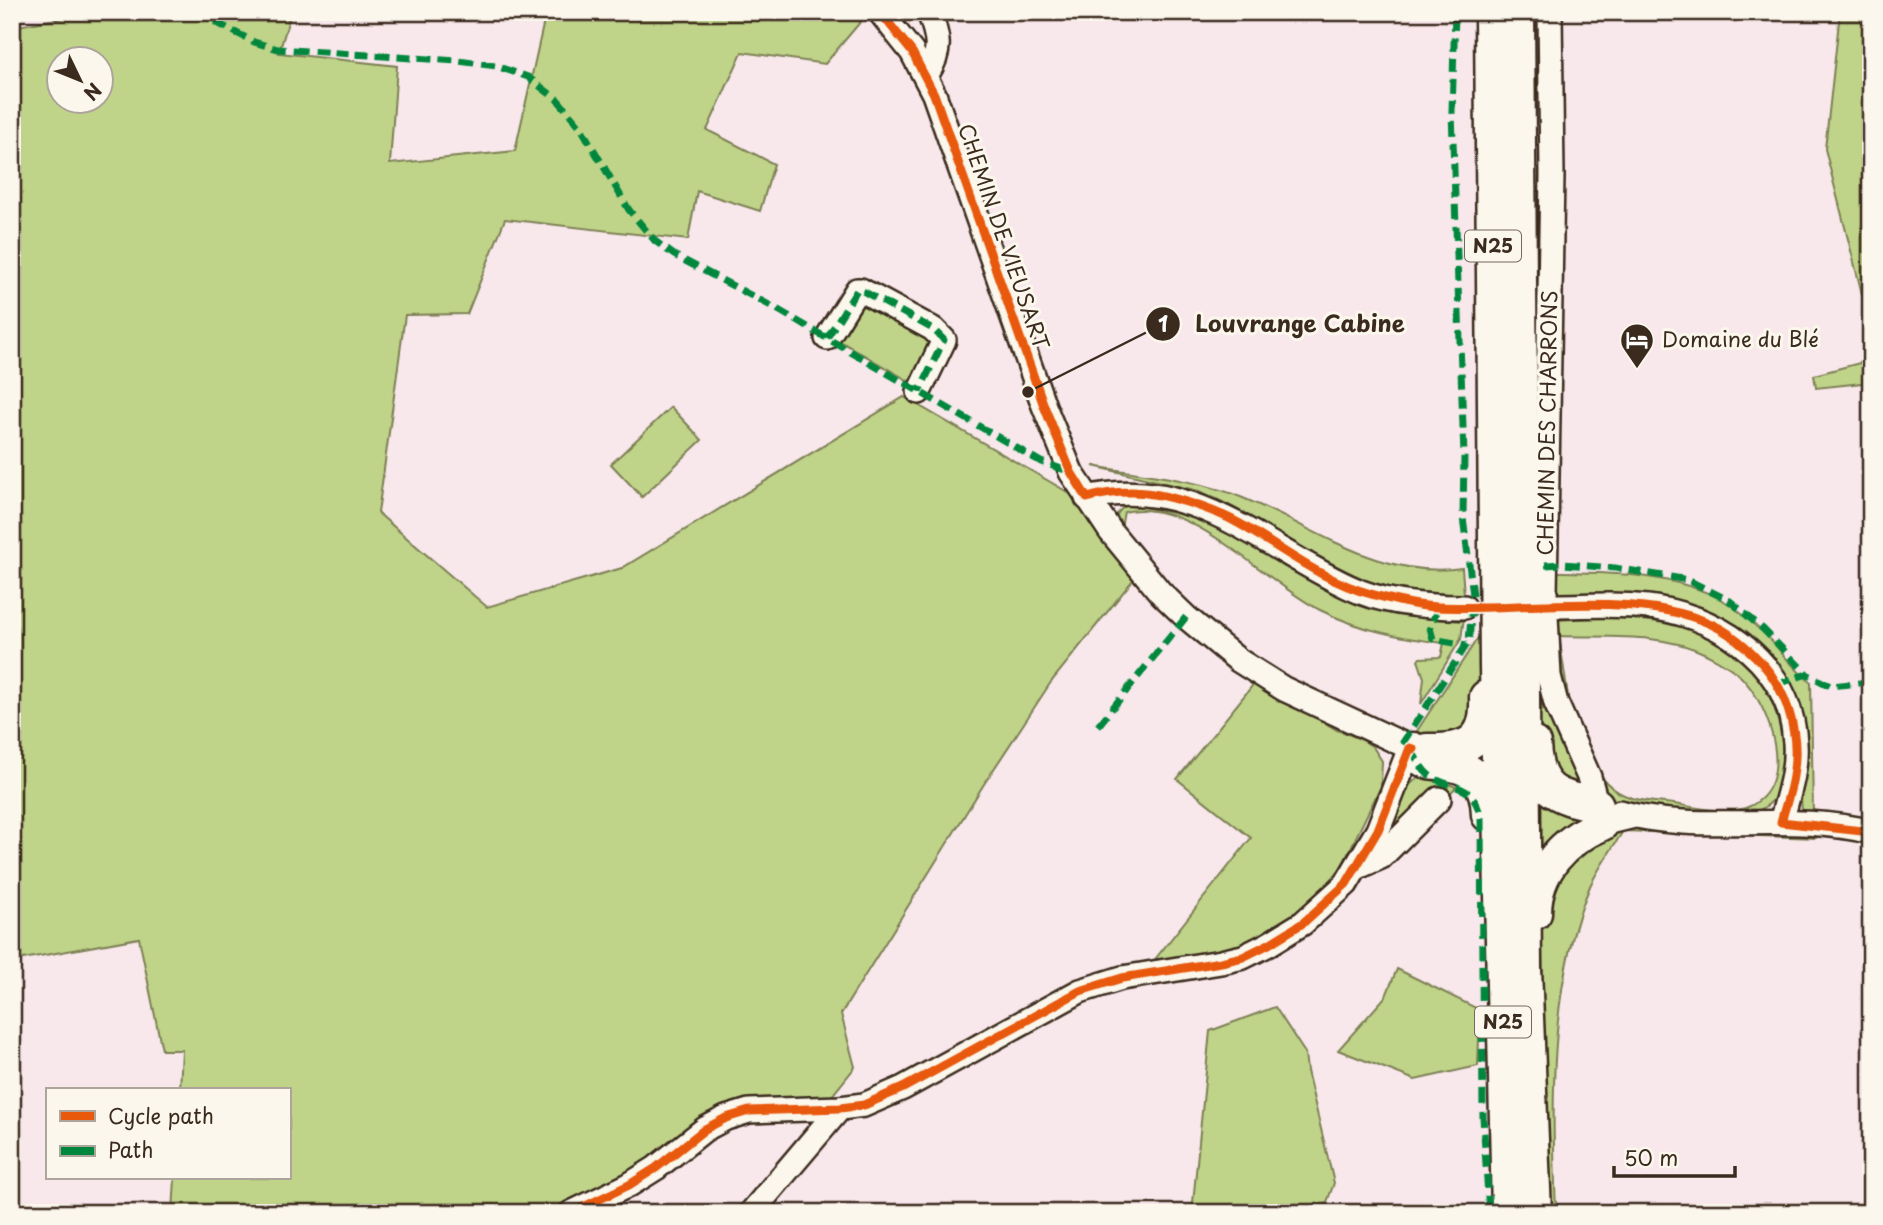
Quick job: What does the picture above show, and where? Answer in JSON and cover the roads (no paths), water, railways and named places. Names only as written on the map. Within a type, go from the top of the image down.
[{"type":"highway","name":"N25","points":[[1491,12],[1496,667],[1508,1213]]},
{"type":"highway","name":"N25","points":[[1518,12],[1525,969],[1535,1213]]},
{"type":"highway","points":[[1412,749],[1451,751],[1462,748],[1472,740],[1485,722],[1486,673],[1496,667]]},
{"type":"highway","points":[[1523,713],[1533,719],[1535,761],[1539,775],[1547,787],[1599,815],[1549,864],[1538,890],[1535,907],[1536,960],[1525,969]]},
{"type":"highway","points":[[1412,749],[1420,758],[1460,766],[1478,778],[1485,788],[1488,804],[1489,856],[1500,865]]},
{"type":"street","name":"CHEMIN DE VIEUSART","points":[[880,12],[899,33],[926,76],[1044,406],[1071,472],[1087,498],[1160,592],[1238,660],[1284,689],[1412,749]]},
{"type":"street","points":[[926,76],[936,60],[939,45],[929,12]]},
{"type":"street","name":"CHEMIN DES CHARRONS","points":[[1550,12],[1552,175],[1545,584],[1549,676],[1556,703],[1589,777],[1599,815]]},
{"type":"street","points":[[827,338],[857,290],[933,329],[944,341],[919,393]]},
{"type":"street","points":[[1087,498],[1132,491],[1198,506],[1238,523],[1351,589],[1399,602],[1464,607]]},
{"type":"street","points":[[1554,606],[1654,608],[1689,615],[1720,628],[1762,662],[1778,684],[1790,714],[1795,742],[1793,776],[1781,822]]},
{"type":"street","points":[[571,1213],[629,1185],[656,1168],[705,1129],[726,1118],[749,1111],[864,1105],[903,1088],[1080,991],[1122,978],[1244,957],[1303,923],[1346,884],[1378,830],[1412,749]]},
{"type":"street","points":[[1356,868],[1381,857],[1405,836],[1439,799]]},
{"type":"street","points":[[1599,815],[1722,823],[1781,822],[1871,832]]},
{"type":"street","points":[[751,1213],[840,1108]]},
{"type":"place","name":"Domaine du Blé","points":[[1637,370]]},
{"type":"place","name":"Louvrange Cabine","points":[[1028,392]]}]
